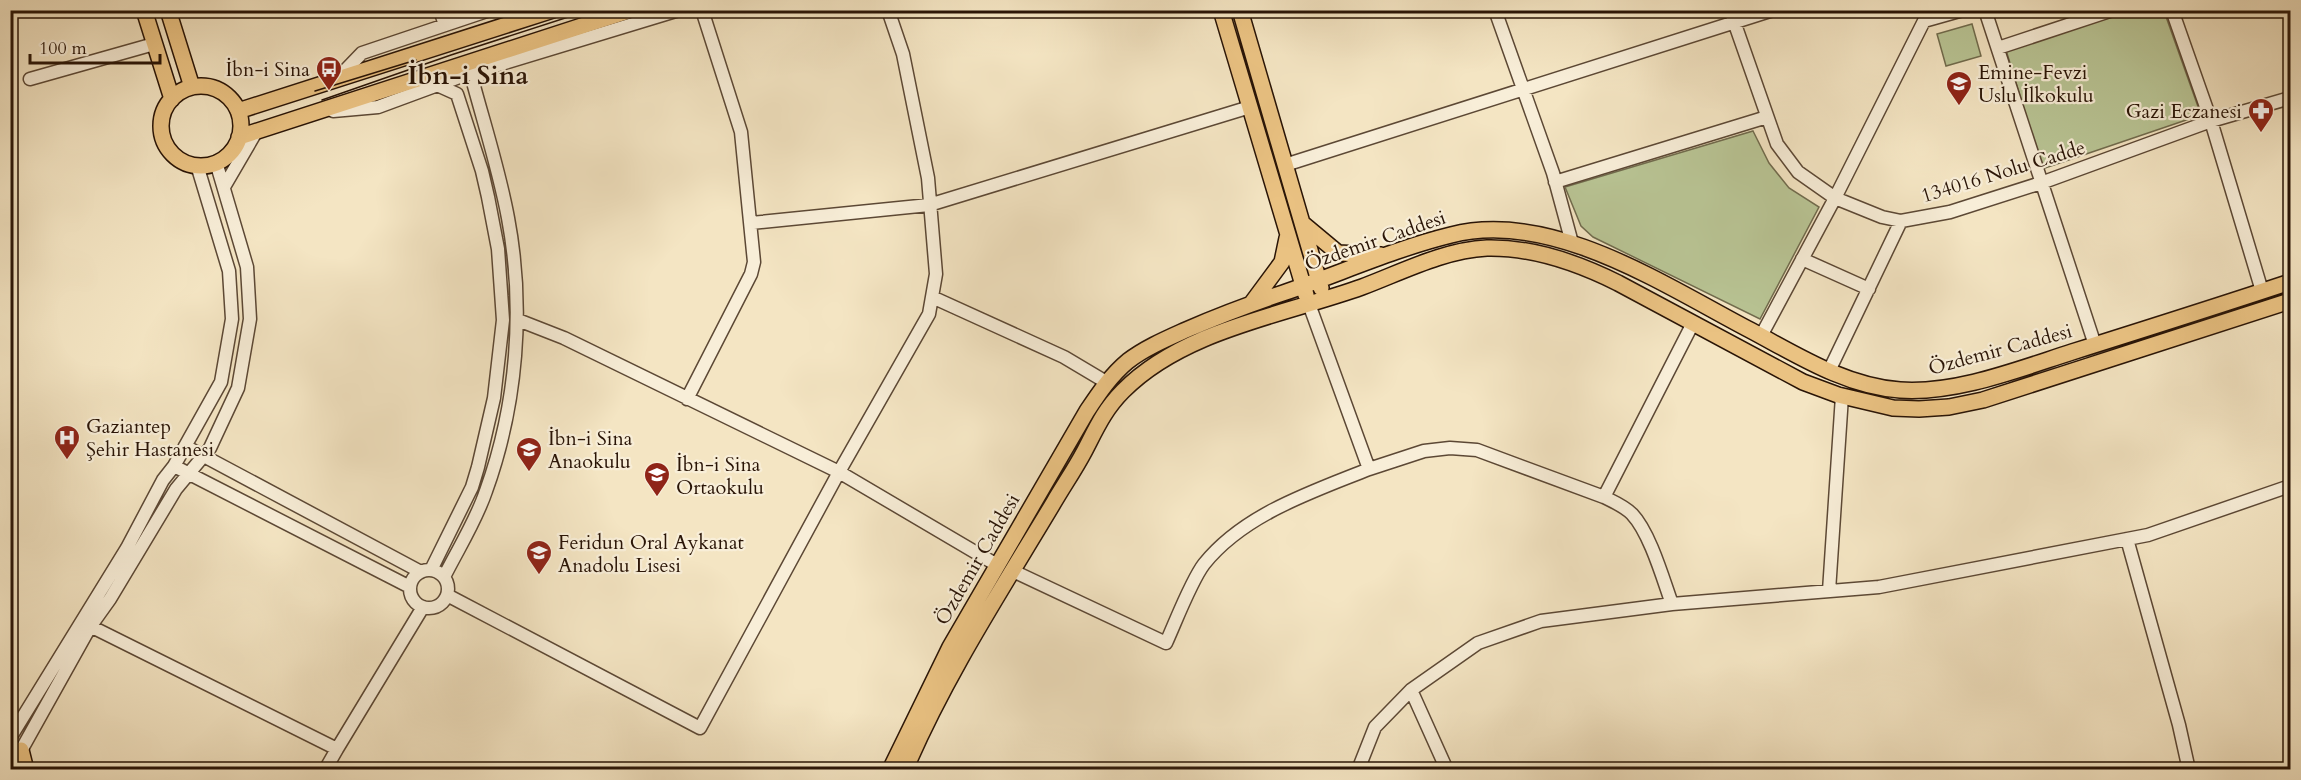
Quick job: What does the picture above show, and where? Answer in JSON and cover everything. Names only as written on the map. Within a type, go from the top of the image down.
[{"type":"main road","points":[[144,10],[172,99]]},
{"type":"main road","points":[[168,10],[192,87]]},
{"type":"main road","points":[[238,111],[553,10]]},
{"type":"main road","points":[[239,137],[631,10]]},
{"type":"main road","points":[[1221,10],[1309,304]]},
{"type":"main road","points":[[1240,10],[1324,299]]},
{"type":"main road","points":[[208,86],[220,91],[231,99],[238,111],[239,137],[233,149],[216,162],[197,165],[176,158],[162,137],[161,124],[164,111],[172,99],[192,87],[208,86]]},
{"type":"main road","points":[[1302,222],[1338,253],[1387,256]]},
{"type":"main road","name":"Özdemir Caddesi","points":[[890,770],[950,647],[1106,382],[1129,360],[1157,343],[1251,304],[1387,256],[1451,235],[1491,230],[1528,232],[1572,243],[1606,256],[1828,371],[1861,382],[1917,391],[1936,390],[2006,373],[2290,282]]},
{"type":"main road","points":[[1251,304],[1282,262],[1287,235]]},
{"type":"main road","name":"Özdemir Caddesi","points":[[904,770],[948,682],[1083,453],[1104,412],[1125,389],[1155,366],[1192,345],[1455,254],[1487,249],[1527,252],[1590,269],[1803,382],[1842,396],[1893,408],[1949,407],[1983,400],[2290,301]]},
{"type":"main road","points":[[17,766],[21,750]]},
{"type":"main road","points":[[911,754],[911,770]]},
{"type":"street","points":[[440,10],[445,25]]},
{"type":"street","points":[[334,81],[362,53],[490,10]]},
{"type":"street","points":[[314,113],[378,107],[482,70],[679,10]]},
{"type":"street","points":[[687,399],[751,274],[754,262],[741,132],[702,10]]},
{"type":"street","points":[[447,595],[700,728],[839,472],[929,314],[936,274],[928,205],[928,178],[903,54],[888,10]]},
{"type":"street","points":[[1495,10],[1555,183],[1572,243]]},
{"type":"street","name":"134016 Nolu Cadde","points":[[1730,10],[1778,144],[1798,172],[1835,198],[1881,217],[1901,221],[1950,212],[2040,183],[2211,122],[2290,98]]},
{"type":"street","points":[[1285,165],[1773,10]]},
{"type":"street","points":[[1761,336],[1835,198],[1923,16],[1963,10]]},
{"type":"street","points":[[1985,10],[2095,345]]},
{"type":"street","points":[[1998,48],[2113,10]]},
{"type":"street","points":[[2172,10],[2211,122],[2262,291]]},
{"type":"street","points":[[30,79],[154,44]]},
{"type":"street","points":[[444,577],[486,493],[509,400],[518,320],[508,220],[497,167],[474,86],[482,70]]},
{"type":"street","points":[[410,587],[414,578],[426,571],[472,488],[494,398],[503,320],[500,273],[492,214],[482,171],[457,94],[437,85]]},
{"type":"street","points":[[457,94],[463,86],[474,86]]},
{"type":"street","points":[[751,223],[928,205],[1250,106]]},
{"type":"street","points":[[1555,183],[1767,117]]},
{"type":"street","points":[[224,187],[256,132]]},
{"type":"street","points":[[10,738],[86,624],[110,599],[176,489],[210,448],[238,388],[250,320],[247,267],[216,162]]},
{"type":"street","points":[[21,750],[163,480],[174,466],[221,382],[232,319],[229,270],[197,165]]},
{"type":"street","points":[[1828,371],[1901,221]]},
{"type":"street","points":[[1802,259],[1869,289]]},
{"type":"street","points":[[932,297],[1064,357],[1106,382]]},
{"type":"street","points":[[1309,304],[1369,469]]},
{"type":"street","points":[[518,320],[564,338],[839,472],[997,565]]},
{"type":"street","points":[[1604,497],[1693,323]]},
{"type":"street","points":[[1829,591],[1842,396]]},
{"type":"street","points":[[174,466],[410,587],[415,601],[423,607],[437,606],[447,595],[448,585],[444,577],[426,571],[184,446]]},
{"type":"street","points":[[1013,571],[1167,643],[1203,565],[1224,544],[1252,522],[1302,497],[1369,469],[1424,451],[1450,448],[1477,450],[1620,505],[1633,516],[1655,556],[1672,604]]},
{"type":"street","points":[[1358,770],[1375,728],[1410,690],[1478,643],[1540,621],[1672,604],[1879,587],[2148,535],[2290,486]]},
{"type":"street","points":[[2127,539],[2179,725],[2189,770]]},
{"type":"street","points":[[325,770],[423,607]]},
{"type":"street","points":[[86,624],[336,749]]},
{"type":"street","points":[[1410,690],[1447,770]]},
{"type":"green space","points":[[2131,11],[2164,11],[2201,115],[2042,169],[2006,50]]},
{"type":"green space","points":[[1972,24],[1981,56],[1946,66],[1937,34]]},
{"type":"green space","points":[[1753,131],[1769,163],[1789,188],[1819,207],[1760,319],[1593,237],[1581,226],[1565,187]]},
{"type":"tram line","points":[[322,100],[590,10]]},
{"type":"tram line","points":[[315,91],[416,60]]},
{"type":"place","name":"İbn-i Sina","points":[[329,92]]},
{"type":"place","name":"Emine-Fevzi Uslu İlkokulu","points":[[1959,107]]},
{"type":"place","name":"Gazi Eczanesi","points":[[2261,134]]},
{"type":"place","name":"Gaziantep Şehir Hastanesi","points":[[67,461]]},
{"type":"place","name":"İbn-i Sina Anaokulu","points":[[529,473]]},
{"type":"place","name":"İbn-i Sina Ortaokulu","points":[[657,498]]},
{"type":"place","name":"Feridun Oral Aykanat Anadolu Lisesi","points":[[539,576]]},
{"type":"district","name":"İbn-i Sina","points":[[468,75]]}]
